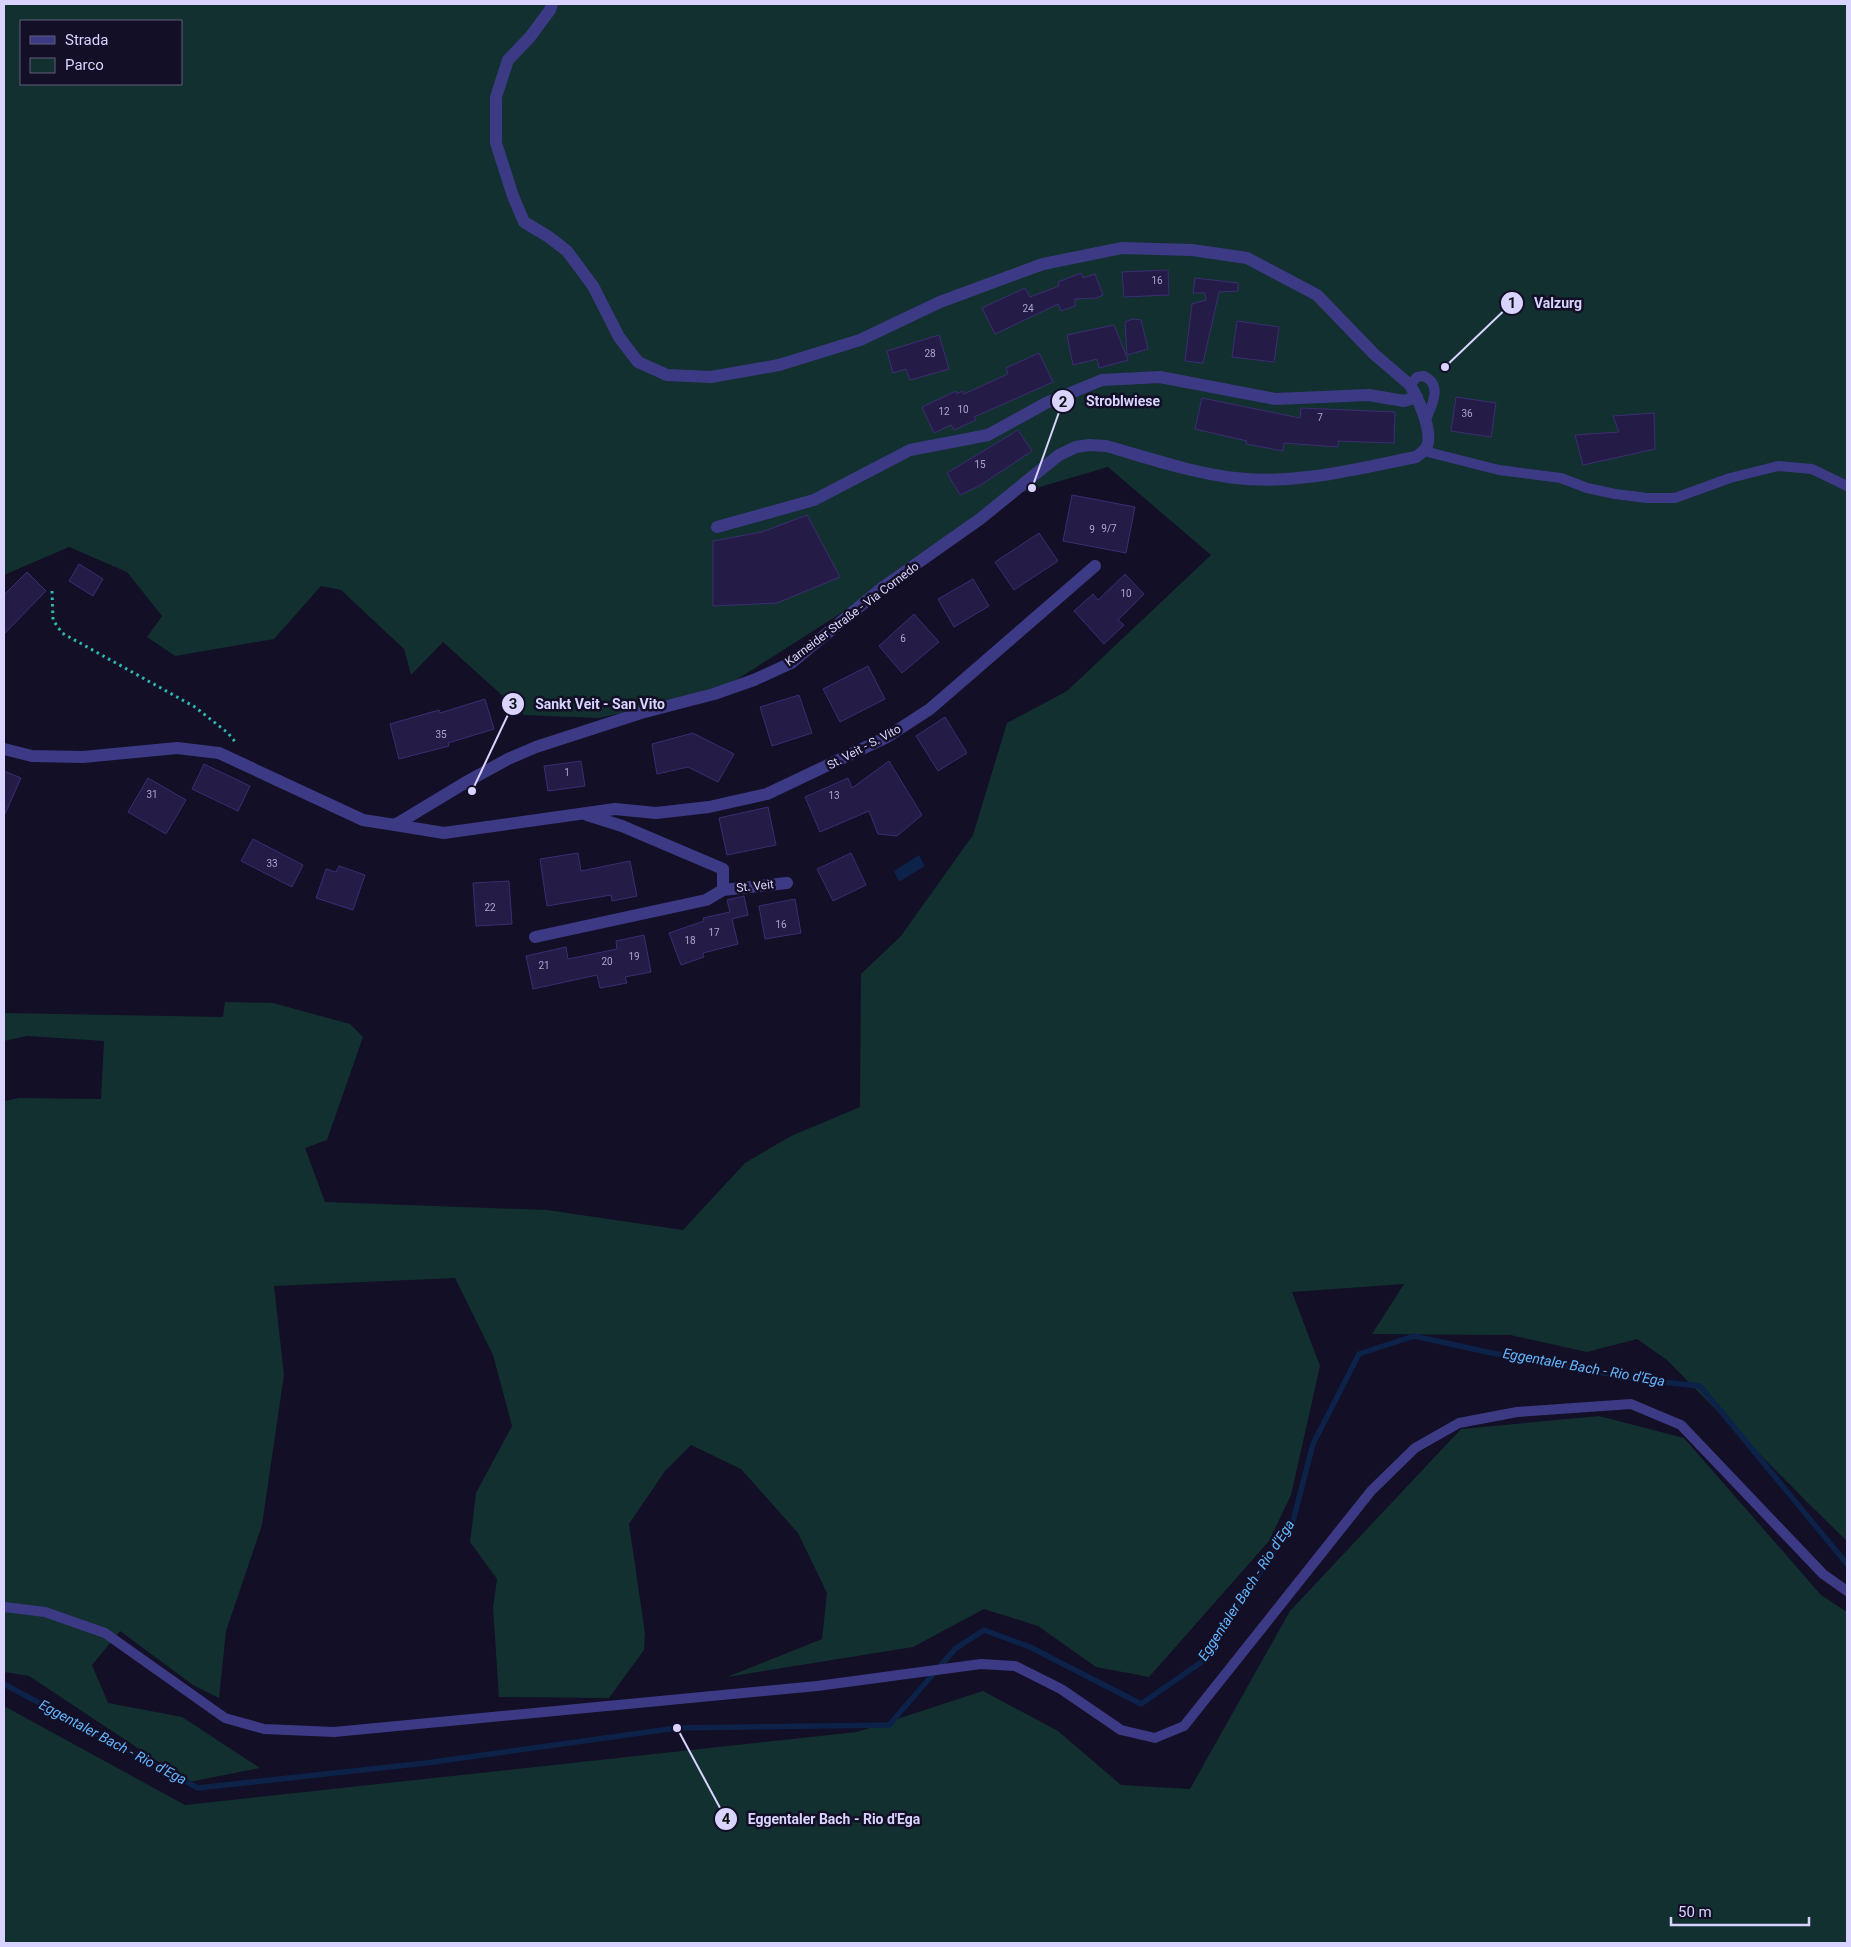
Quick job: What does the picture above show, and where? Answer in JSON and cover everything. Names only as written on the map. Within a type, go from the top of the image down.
[{"type":"street","points":[[552,4],[550,10],[530,38],[508,60],[496,98],[496,143],[513,196],[524,222],[549,237],[567,251],[593,286],[619,337],[638,362],[667,375],[711,378],[779,365],[860,340],[940,302],[1042,264],[1122,248],[1192,250],[1248,258],[1317,295],[1374,354],[1410,385],[1417,397],[1428,436],[1428,445],[1424,451]]},
{"type":"street","points":[[717,527],[814,500],[910,450],[988,435],[1046,402],[1102,380],[1160,377],[1275,399],[1369,395],[1404,400],[1417,397]]},
{"type":"street","name":"Karneider Straße - Via Cornedo","points":[[395,825],[468,781],[508,759],[536,747],[641,713],[714,694],[754,680],[791,663],[882,588],[980,519],[1045,464],[1059,454],[1076,447],[1089,445],[1106,446],[1212,475],[1237,478],[1280,479],[1318,477],[1416,457],[1424,451]]},
{"type":"street","name":"St. Veit - S. Vito","points":[[395,825],[444,832],[615,809],[656,813],[709,807],[767,794],[887,737],[930,709],[1095,566]]},
{"type":"street","points":[[4,748],[32,756],[83,756],[176,748],[219,753],[363,820],[395,825]]},
{"type":"street","name":"St. Veit - S. Vito","points":[[583,814],[622,826],[723,869],[723,890]]},
{"type":"street","name":"St. Veit","points":[[723,890],[787,883]]},
{"type":"street","points":[[535,937],[706,900],[723,890]]},
{"type":"lane","points":[[1410,385],[1417,377],[1424,376],[1431,379],[1434,385],[1436,392],[1425,422]]},
{"type":"lane","points":[[1424,451],[1499,470],[1561,478],[1587,488],[1647,498],[1674,498],[1730,478],[1778,466],[1812,468],[1847,486]]},
{"type":"lane","points":[[4,1607],[45,1612],[105,1633],[225,1718],[264,1729],[334,1732],[818,1686],[981,1664],[1015,1666],[1060,1689],[1121,1730],[1155,1738],[1184,1726],[1371,1491],[1415,1448],[1459,1423],[1517,1412],[1631,1404],[1681,1425],[1823,1574],[1847,1591]]},
{"type":"path","points":[[52,591],[53,620],[62,633],[195,707],[228,733],[243,751],[244,764]]},
{"type":"green space","points":[[4,4],[1847,4],[1847,1541],[1667,1360],[1637,1339],[1587,1352],[1510,1335],[1372,1334],[1404,1284],[1292,1292],[1320,1366],[1291,1495],[1269,1541],[1149,1677],[1096,1667],[1038,1626],[984,1609],[913,1647],[727,1677],[822,1639],[827,1593],[798,1533],[741,1469],[691,1445],[665,1471],[629,1524],[645,1633],[644,1650],[609,1698],[499,1697],[493,1608],[497,1579],[470,1542],[476,1493],[512,1426],[493,1355],[455,1278],[274,1286],[284,1375],[262,1525],[226,1631],[219,1698],[193,1685],[120,1631],[92,1665],[108,1703],[182,1717],[260,1768],[189,1782],[29,1676],[4,1672],[4,1101],[19,1098],[101,1099],[104,1041],[27,1036],[4,1041],[4,1013],[223,1017],[225,1002],[273,1003],[350,1024],[363,1037],[327,1140],[305,1148],[325,1202],[547,1210],[683,1230],[745,1163],[791,1136],[860,1107],[861,974],[901,936],[973,835],[1007,723],[1067,691],[1211,555],[1108,467],[1009,496],[893,580],[714,694],[598,718],[524,715],[443,642],[411,675],[404,649],[341,590],[321,586],[274,639],[175,656],[147,637],[162,616],[127,572],[69,547],[4,575]]},
{"type":"green space","points":[[1599,1416],[1684,1438],[1821,1595],[1847,1612],[1847,1943],[4,1943],[4,1706],[185,1805],[857,1732],[983,1691],[1058,1731],[1121,1785],[1190,1789],[1290,1611],[1461,1429]]},
{"type":"water","points":[[919,855],[925,866],[899,882],[894,871]]},
{"type":"building","points":[[1168,270],[1169,295],[1124,297],[1122,272]]},
{"type":"building","points":[[1081,273],[1083,278],[1095,274],[1103,295],[1096,298],[1075,299],[1075,306],[1061,311],[1058,304],[995,334],[982,308],[1025,288],[1030,297],[1059,286],[1058,282]]},
{"type":"building","points":[[1195,278],[1238,283],[1238,291],[1219,292],[1203,363],[1185,361],[1192,304],[1206,300],[1205,293],[1193,293]]},
{"type":"building","points":[[1133,319],[1141,320],[1148,349],[1127,355],[1125,322]]},
{"type":"building","points":[[1237,321],[1279,327],[1274,362],[1232,357]]},
{"type":"building","points":[[1114,325],[1128,360],[1099,368],[1097,359],[1073,365],[1067,335]]},
{"type":"building","points":[[939,335],[949,369],[910,380],[906,369],[893,373],[887,351]]},
{"type":"building","points":[[1039,353],[1053,382],[974,417],[976,420],[954,430],[951,425],[934,433],[922,407],[956,391],[957,394],[962,391],[964,394],[1008,374],[1006,368]]},
{"type":"building","points":[[1456,397],[1496,403],[1491,437],[1451,431]]},
{"type":"building","points":[[1202,398],[1300,418],[1301,408],[1395,412],[1394,443],[1338,441],[1338,447],[1284,443],[1283,451],[1246,444],[1247,441],[1195,429]]},
{"type":"building","points":[[1654,413],[1655,449],[1583,465],[1575,435],[1619,432],[1613,416]]},
{"type":"building","points":[[1018,430],[1032,451],[979,486],[960,495],[947,473]]},
{"type":"building","points":[[1072,495],[1135,507],[1126,553],[1063,541]]},
{"type":"building","points":[[807,515],[840,577],[777,603],[713,606],[713,541],[762,532]]},
{"type":"building","points":[[1039,533],[1058,561],[1014,590],[995,562]]},
{"type":"building","points":[[79,564],[103,579],[93,596],[69,581]]},
{"type":"building","points":[[27,572],[46,591],[4,634],[4,595]]},
{"type":"building","points":[[1125,574],[1144,594],[1118,620],[1124,625],[1104,644],[1074,611],[1093,594],[1098,600]]},
{"type":"building","points":[[973,579],[989,606],[954,627],[938,599]]},
{"type":"building","points":[[914,614],[939,642],[902,673],[879,646]]},
{"type":"building","points":[[868,666],[885,699],[840,722],[823,689]]},
{"type":"building","points":[[799,695],[812,733],[772,746],[760,707]]},
{"type":"building","points":[[485,699],[494,729],[448,743],[449,746],[399,759],[390,724],[439,710],[440,713]]},
{"type":"building","points":[[945,717],[967,753],[938,771],[916,736]]},
{"type":"building","points":[[693,733],[734,754],[718,782],[688,767],[657,774],[652,744]]},
{"type":"building","points":[[581,761],[585,786],[548,791],[544,766]]},
{"type":"building","points":[[889,761],[922,815],[897,836],[878,834],[869,811],[820,832],[805,797],[848,778],[852,788]]},
{"type":"building","points":[[204,764],[250,786],[238,811],[192,789]]},
{"type":"building","points":[[4,771],[21,778],[4,816]]},
{"type":"building","points":[[148,778],[186,800],[166,834],[128,812]]},
{"type":"building","points":[[768,807],[776,845],[727,855],[719,818]]},
{"type":"building","points":[[253,839],[303,865],[292,887],[241,861]]},
{"type":"building","points":[[578,853],[581,871],[630,861],[637,896],[612,901],[611,895],[547,906],[540,859]]},
{"type":"building","points":[[851,853],[866,885],[833,901],[817,869]]},
{"type":"building","points":[[339,866],[365,875],[353,910],[316,898],[326,869],[336,872]]},
{"type":"building","points":[[509,881],[512,924],[476,926],[473,883]]},
{"type":"building","points":[[744,896],[748,915],[732,919],[738,944],[703,953],[704,957],[681,965],[669,933],[704,921],[703,918],[730,912],[727,900]]},
{"type":"building","points":[[795,899],[801,933],[765,939],[759,906]]},
{"type":"building","points":[[644,935],[651,972],[625,977],[627,983],[600,988],[597,975],[533,989],[526,956],[566,947],[568,959],[617,949],[616,941]]},
{"type":"waterway","name":"Eggentaler Bach - Rio d'Ega","points":[[4,1684],[198,1788],[426,1763],[677,1728],[889,1725],[955,1649],[984,1630],[1030,1647],[1141,1704],[1203,1661],[1293,1521],[1313,1444],[1359,1354],[1414,1336],[1487,1352],[1643,1380],[1700,1386],[1847,1564]]},
{"type":"place","name":"Valzurg","points":[[1445,367]]},
{"type":"place","name":"Stroblwiese","points":[[1032,488]]},
{"type":"place","name":"Sankt Veit - San Vito","points":[[472,791]]},
{"type":"place","name":"Eggentaler Bach - Rio d'Ega","points":[[677,1728]]}]
